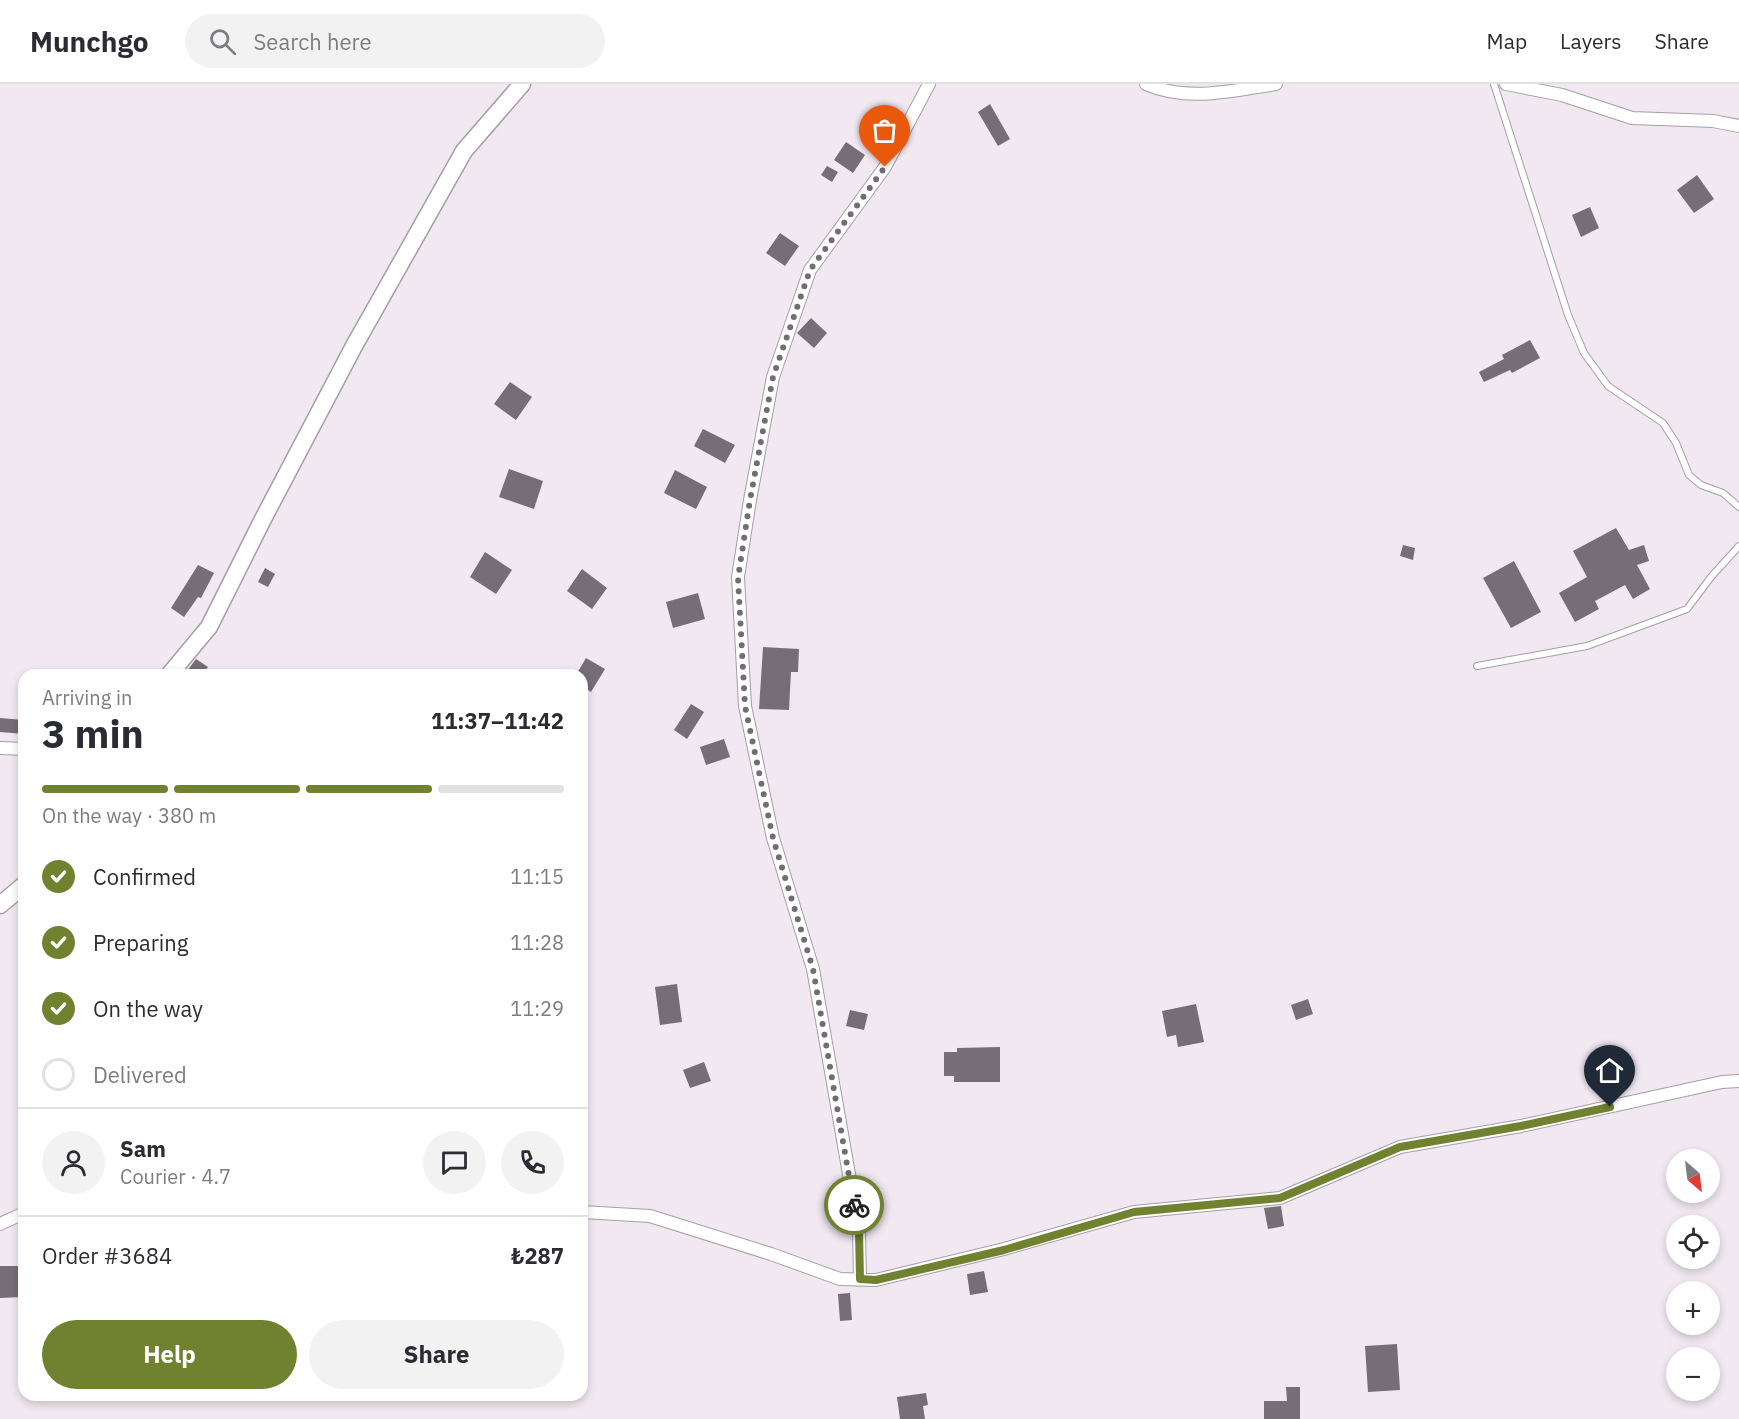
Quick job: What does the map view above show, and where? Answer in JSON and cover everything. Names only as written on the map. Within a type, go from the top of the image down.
[{"type":"street","points":[[174,669],[209,627],[354,346],[464,151],[522,84]]},
{"type":"street","points":[[860,1279],[859,1231],[813,969],[773,838],[745,706],[738,578],[773,377],[810,270],[885,167],[929,84]]},
{"type":"street","points":[[1146,84],[1160,90],[1215,94],[1276,84]]},
{"type":"street","points":[[1506,84],[1562,95],[1632,118],[1713,121],[1739,126]]},
{"type":"street","points":[[0,748],[18,749]]},
{"type":"street","points":[[0,905],[18,890]]},
{"type":"street","points":[[588,1212],[650,1216],[840,1278],[876,1280],[1004,1250],[1134,1212],[1280,1198],[1400,1147],[1521,1126],[1722,1082],[1739,1081]]},
{"type":"street","points":[[0,1224],[18,1216]]},
{"type":"lane","points":[[1494,84],[1568,315],[1584,353],[1608,386],[1663,423],[1676,443],[1689,476],[1701,485],[1724,493],[1739,507]]},
{"type":"lane","points":[[1477,666],[1587,645],[1687,609],[1711,577],[1739,546]]},
{"type":"building","points":[[990,104],[1010,139],[998,146],[978,112]]},
{"type":"building","points":[[846,142],[865,155],[853,173],[834,160]]},
{"type":"building","points":[[827,166],[838,172],[832,182],[821,175]]},
{"type":"building","points":[[1697,175],[1714,199],[1694,213],[1677,190]]},
{"type":"building","points":[[1590,207],[1599,228],[1581,237],[1572,215]]},
{"type":"building","points":[[780,233],[799,246],[785,266],[766,253]]},
{"type":"building","points":[[811,318],[827,333],[814,348],[797,333]]},
{"type":"building","points":[[1530,340],[1540,358],[1512,373],[1510,370],[1484,382],[1479,372],[1504,359],[1502,355]]},
{"type":"building","points":[[510,382],[532,397],[516,420],[494,404]]},
{"type":"building","points":[[703,429],[735,445],[725,463],[694,446]]},
{"type":"building","points":[[509,469],[543,481],[534,509],[499,497]]},
{"type":"building","points":[[675,470],[707,487],[696,509],[664,493]]},
{"type":"building","points":[[1616,528],[1629,550],[1644,545],[1649,561],[1637,565],[1650,589],[1633,599],[1625,585],[1595,601],[1599,609],[1575,622],[1559,593],[1587,577],[1573,551]]},
{"type":"building","points":[[1403,545],[1415,548],[1413,560],[1400,556]]},
{"type":"building","points":[[485,552],[512,570],[496,594],[470,577]]},
{"type":"building","points":[[1514,561],[1541,612],[1511,628],[1483,578]]},
{"type":"building","points":[[198,565],[214,573],[201,598],[198,597],[184,617],[171,608]]},
{"type":"building","points":[[265,568],[275,574],[268,587],[258,582]]},
{"type":"building","points":[[582,569],[607,588],[592,609],[567,591]]},
{"type":"building","points":[[698,593],[705,619],[673,628],[666,602]]},
{"type":"building","points":[[763,647],[799,649],[798,672],[791,672],[789,710],[759,709]]},
{"type":"building","points":[[586,658],[605,669],[591,692],[588,690],[588,669],[580,669]]},
{"type":"building","points":[[196,659],[208,667],[206,669],[188,669]]},
{"type":"building","points":[[691,704],[704,712],[687,739],[674,730]]},
{"type":"building","points":[[0,718],[18,720],[18,734],[0,732]]},
{"type":"building","points":[[724,739],[730,757],[706,765],[700,747]]},
{"type":"building","points":[[677,984],[682,1022],[660,1025],[655,987]]},
{"type":"building","points":[[1308,999],[1313,1014],[1296,1020],[1291,1005]]},
{"type":"building","points":[[1196,1004],[1204,1042],[1178,1047],[1176,1035],[1167,1037],[1162,1011]]},
{"type":"building","points":[[850,1010],[868,1014],[864,1030],[846,1026]]},
{"type":"building","points":[[1000,1047],[1000,1082],[954,1082],[954,1076],[944,1076],[944,1052],[957,1052],[957,1048]]},
{"type":"building","points":[[704,1062],[711,1081],[690,1088],[683,1070]]},
{"type":"building","points":[[1281,1206],[1284,1226],[1268,1229],[1264,1208]]},
{"type":"building","points":[[0,1266],[18,1266],[18,1297],[0,1298]]},
{"type":"building","points":[[984,1271],[988,1292],[970,1295],[967,1274]]},
{"type":"building","points":[[850,1293],[852,1320],[840,1321],[838,1294]]},
{"type":"building","points":[[1397,1344],[1400,1390],[1368,1392],[1365,1346]]},
{"type":"building","points":[[1286,1387],[1300,1387],[1300,1419],[1264,1419],[1264,1401],[1287,1401]]},
{"type":"building","points":[[926,1393],[928,1405],[923,1406],[925,1419],[900,1419],[897,1397]]},
{"type":"way so far","points":[[854,1205],[813,969],[773,838],[745,706],[738,578],[773,377],[810,270],[885,167]]},
{"type":"route","points":[[854,1205],[859,1231],[860,1279],[876,1280],[1004,1250],[1134,1212],[1280,1198],[1400,1147],[1521,1126],[1610,1107]]}]
